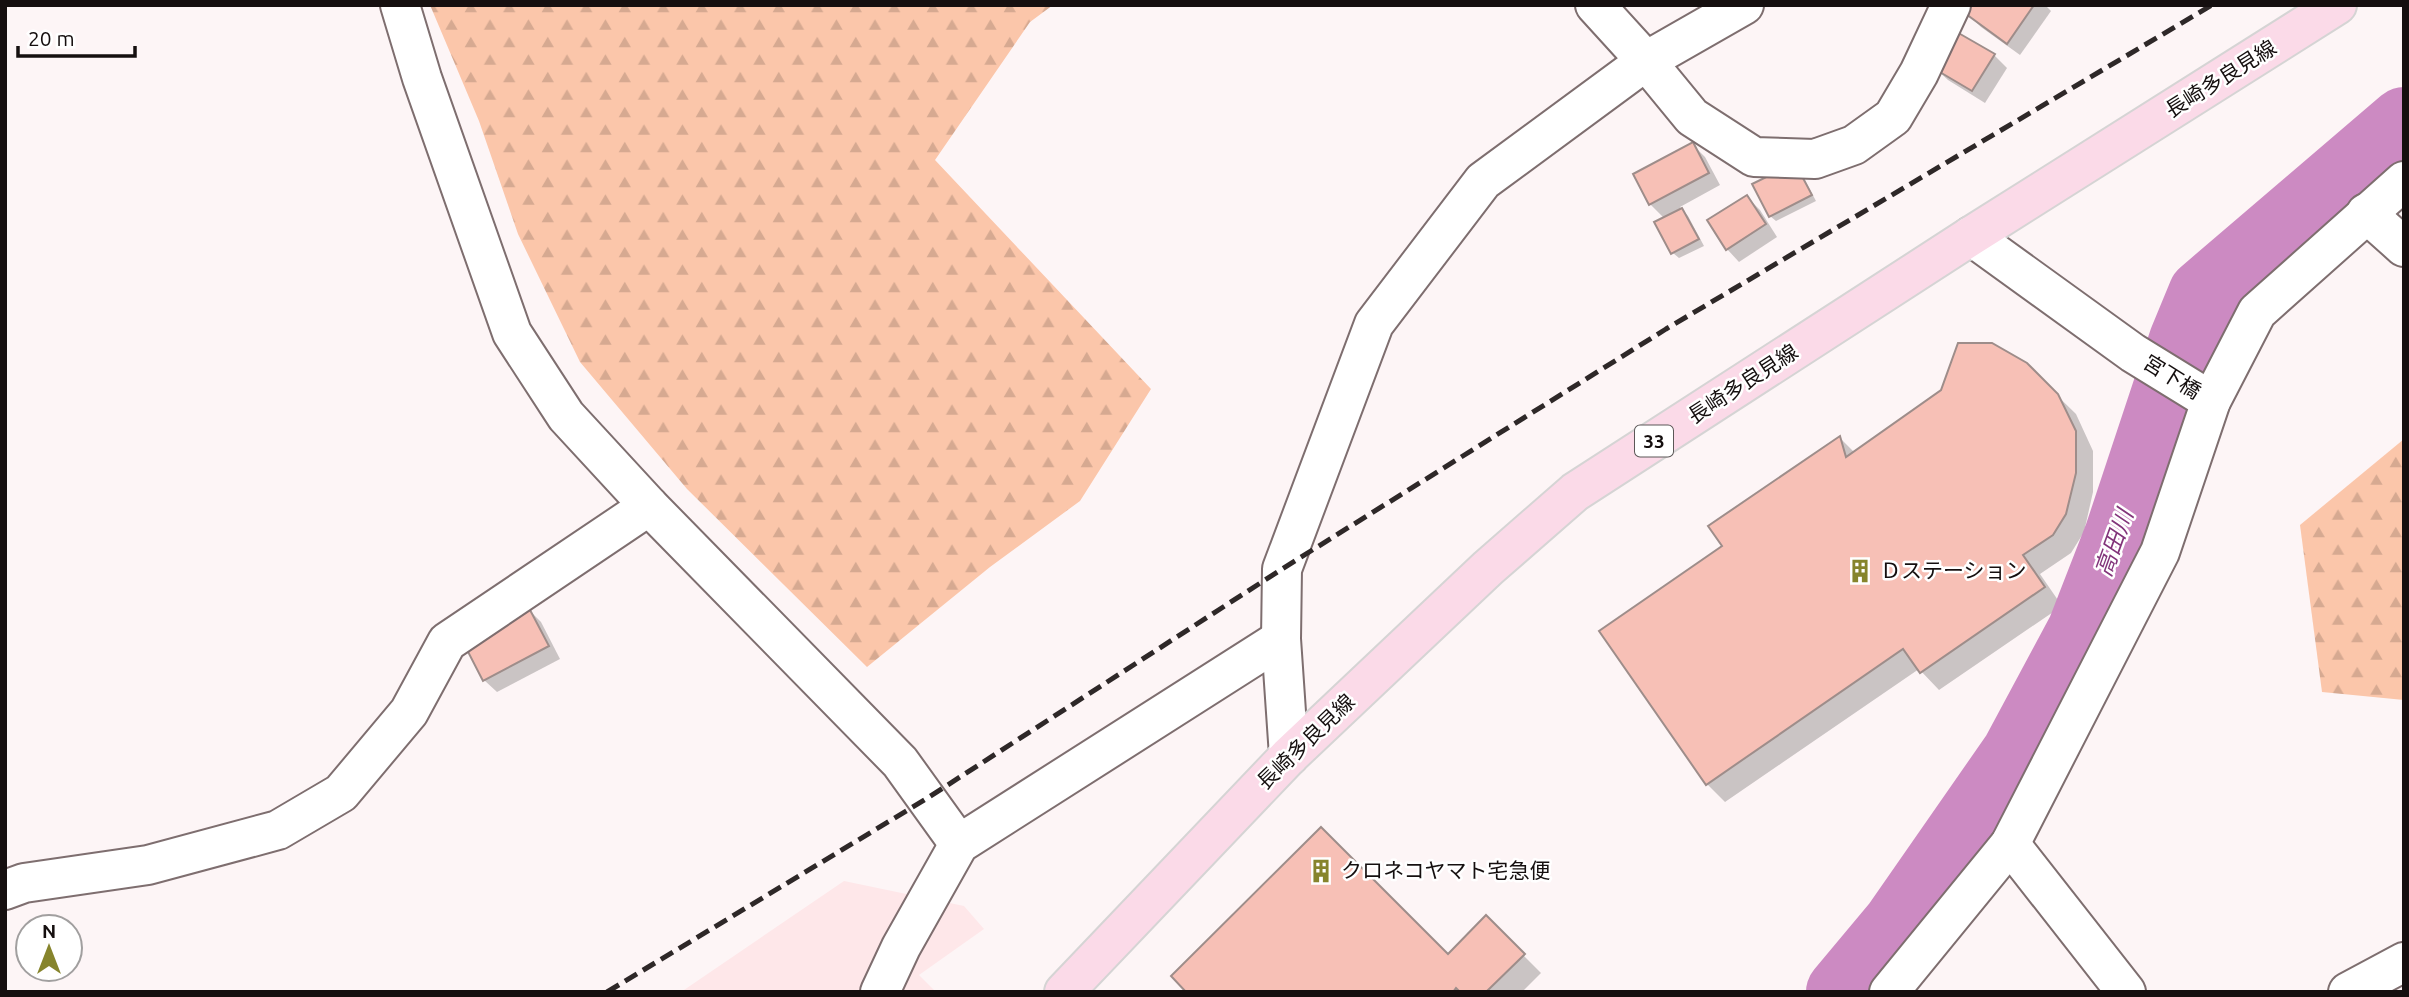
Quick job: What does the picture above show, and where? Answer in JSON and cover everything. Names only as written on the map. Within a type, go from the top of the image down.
[{"type":"main road","name":"長崎多良見線","points":[[1068,991],[1289,756],[1488,568],[1575,492],[1971,236],[2337,5]]},
{"type":"street","points":[[400,5],[426,91],[512,333],[566,416],[649,506],[900,762],[959,844]]},
{"type":"street","points":[[1595,5],[1692,117],[1754,157],[1815,159],[1854,145],[1893,117],[1919,73],[1951,5]]},
{"type":"street","points":[[1289,756],[1281,639],[1282,569],[1374,324],[1483,181],[1646,61],[1744,5]]},
{"type":"street","points":[[1889,992],[2010,844],[2160,552],[2211,401],[2257,312],[2404,181]]},
{"type":"street","points":[[2366,213],[2404,247]]},
{"type":"street","name":"宮下橋","points":[[1971,236],[2133,353],[2211,401]]},
{"type":"street","points":[[5,890],[24,883],[148,865],[278,830],[341,793],[408,712],[447,642],[649,506]]},
{"type":"street","points":[[880,992],[901,947],[959,844],[1281,639]]},
{"type":"street","points":[[2010,844],[2126,992]]},
{"type":"street","points":[[2348,992],[2404,961]]},
{"type":"shaded area","points":[[844,881],[964,906],[984,929],[919,975],[936,992],[681,992]]},
{"type":"green space","points":[[430,5],[1053,5],[1030,22],[935,160],[1151,389],[1080,501],[990,567],[867,667],[687,489],[580,362],[518,234],[479,121]]},
{"type":"green space","points":[[2404,439],[2404,700],[2322,692],[2300,525]]},
{"type":"building","points":[[1972,5],[2034,5],[2007,44],[1966,14]]},
{"type":"building","points":[[1955,31],[1995,54],[1972,91],[1933,68]]},
{"type":"building","points":[[1693,142],[1709,173],[1649,205],[1633,174]]},
{"type":"building","points":[[1795,163],[1812,195],[1769,217],[1752,184]]},
{"type":"building","points":[[1747,195],[1766,224],[1726,250],[1707,220]]},
{"type":"building","points":[[1682,208],[1699,239],[1671,254],[1654,222]]},
{"type":"building","name":"Ｄステーション","points":[[1958,343],[1992,343],[2027,363],[2058,394],[2076,431],[2076,473],[2066,514],[2053,535],[2023,555],[2045,587],[1920,673],[1903,649],[1706,785],[1599,631],[1722,546],[1708,526],[1840,436],[1846,457],[1941,390]]},
{"type":"building","points":[[529,608],[549,646],[483,681],[463,642]]},
{"type":"building","name":"クロネコヤマト宅急便","points":[[1321,827],[1448,954],[1486,915],[1525,954],[1486,992],[1460,992],[1456,988],[1453,992],[1186,992],[1171,976]]},
{"type":"waterway","name":"高田川","points":[[1841,992],[1897,925],[2016,754],[2082,631],[2119,536],[2184,340],[2203,294],[2404,122]]},
{"type":"railway","points":[[607,992],[926,799],[1282,569],[1666,329],[2212,5]]},
{"type":"place","name":"Ｄステーション","points":[[1860,571]]},
{"type":"place","name":"クロネコヤマト宅急便","points":[[1321,871]]}]
